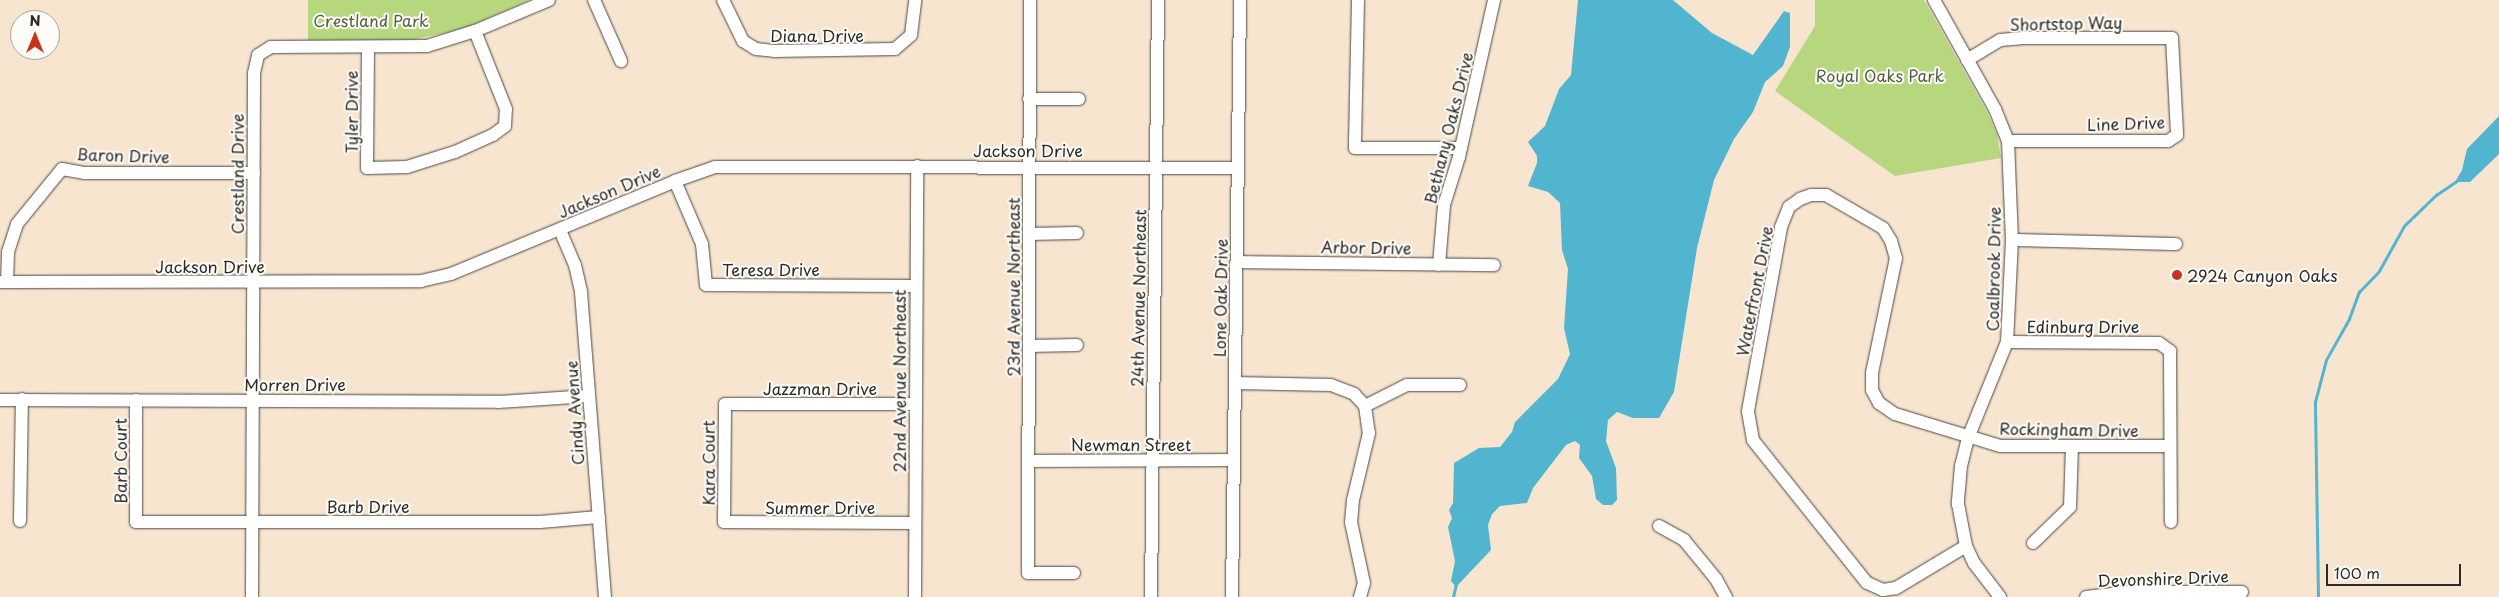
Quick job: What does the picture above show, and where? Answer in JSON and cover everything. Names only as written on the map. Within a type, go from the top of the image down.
[{"type":"street","points":[[368,48],[427,46],[475,31],[549,0]]},
{"type":"street","points":[[594,0],[621,61]]},
{"type":"street","name":"Diana Drive","points":[[723,0],[739,36],[749,46],[762,51],[889,50],[908,41],[914,27],[915,0]]},
{"type":"street","name":"23rd Avenue Northeast","points":[[1030,0],[1028,574],[1074,573]]},
{"type":"street","name":"24th Avenue Northeast","points":[[1151,597],[1158,0]]},
{"type":"street","name":"Lone Oak Drive","points":[[1232,597],[1240,0]]},
{"type":"street","points":[[1358,0],[1355,148],[1461,148]]},
{"type":"street","name":"Bethany Oaks Drive","points":[[1439,265],[1444,205],[1461,148],[1494,0]]},
{"type":"street","name":"Coalbrook Drive","points":[[1934,0],[1994,108],[2008,141],[2012,240],[2007,342],[1968,438],[1961,466],[1958,504],[1966,546],[2000,597]]},
{"type":"street","name":"Tyler Drive","points":[[368,48],[367,168],[407,167],[434,161],[500,131],[507,115],[475,31]]},
{"type":"street","name":"Shortstop Way","points":[[1967,60],[2000,40],[2020,38],[2172,38]]},
{"type":"street","name":"Line Drive","points":[[2008,141],[2168,141],[2177,135],[2172,38]]},
{"type":"street","name":"Crestland Drive","points":[[252,597],[254,73],[260,52],[271,47],[368,48]]},
{"type":"street","points":[[1029,99],[1079,99]]},
{"type":"street","name":"Jackson Drive","points":[[4,282],[421,281],[451,274],[560,230],[675,180],[726,166],[1029,168],[1156,166],[1238,168]]},
{"type":"street","name":"22nd Avenue Northeast","points":[[915,597],[917,166]]},
{"type":"street","name":"Baron Drive","points":[[4,282],[8,252],[17,224],[62,169],[84,173],[254,173]]},
{"type":"street","name":"Teresa Drive","points":[[675,180],[702,244],[706,285],[915,286]]},
{"type":"street","name":"Waterfront Drive","points":[[1966,546],[1896,588],[1883,590],[1867,583],[1753,440],[1748,411],[1781,227],[1789,207],[1811,194],[1826,195],[1884,228],[1891,241],[1896,258],[1872,373],[1872,390],[1879,403],[1895,414],[1968,438]]},
{"type":"street","name":"Cindy Avenue","points":[[560,230],[578,278],[605,597]]},
{"type":"street","points":[[1029,234],[1077,233]]},
{"type":"street","points":[[2012,240],[2176,244]]},
{"type":"street","name":"Arbor Drive","points":[[1237,262],[1494,265]]},
{"type":"street","name":"Edinburg Drive","points":[[2007,342],[2159,343],[2170,351],[2170,446]]},
{"type":"street","points":[[1029,346],[1077,345]]},
{"type":"street","points":[[1235,383],[1331,385],[1354,394],[1365,406],[1369,433],[1353,500],[1352,522],[1364,583],[1360,597]]},
{"type":"street","points":[[1365,406],[1407,385],[1460,384]]},
{"type":"street","name":"Morren Drive","points":[[0,400],[498,402],[589,396]]},
{"type":"street","points":[[20,521],[22,399]]},
{"type":"street","name":"Barb Court","points":[[136,400],[136,522]]},
{"type":"street","name":"Jazzman Drive","points":[[725,404],[915,404]]},
{"type":"street","name":"Kara Court","points":[[724,522],[725,404]]},
{"type":"street","name":"Rockingham Drive","points":[[1968,438],[2000,446],[2170,446]]},
{"type":"street","points":[[2170,446],[2170,522]]},
{"type":"street","points":[[2033,543],[2070,507],[2072,447]]},
{"type":"street","name":"Newman Street","points":[[1028,461],[1234,460]]},
{"type":"street","name":"Barb Drive","points":[[136,522],[540,522],[599,518]]},
{"type":"street","name":"Summer Drive","points":[[724,522],[915,523]]},
{"type":"street","points":[[1659,526],[1684,540],[1716,579],[1726,597]]},
{"type":"street","name":"Devonshire Drive","points":[[2086,597],[2109,593],[2242,592]]},
{"type":"green space","name":"Crestland Park","points":[[308,0],[529,0],[465,28],[408,41],[308,40]]},
{"type":"green space","name":"Royal Oaks Park","points":[[1815,0],[1924,0],[1987,112],[1997,135],[2001,158],[1895,176],[1775,91],[1815,26]]},
{"type":"water","points":[[1578,0],[1673,0],[1712,33],[1753,55],[1784,11],[1790,13],[1790,47],[1783,66],[1765,82],[1753,112],[1734,139],[1714,180],[1697,248],[1674,392],[1659,418],[1633,418],[1617,412],[1608,420],[1606,441],[1616,468],[1617,500],[1612,505],[1603,505],[1596,499],[1592,476],[1579,458],[1580,445],[1575,441],[1566,445],[1533,488],[1527,503],[1500,506],[1492,514],[1488,525],[1491,550],[1456,587],[1451,581],[1455,561],[1448,527],[1452,518],[1449,510],[1453,503],[1454,463],[1479,448],[1500,447],[1512,432],[1515,422],[1558,379],[1570,354],[1564,328],[1568,269],[1562,250],[1560,203],[1548,192],[1528,186],[1537,163],[1537,156],[1528,142],[1545,126],[1559,89],[1571,75]]},
{"type":"water","points":[[2499,116],[2499,154],[2470,182],[2455,182],[2462,170],[2467,149]]},
{"type":"waterway","points":[[2318,597],[2315,402],[2326,360],[2349,319],[2359,292],[2379,271],[2404,226],[2436,195],[2457,181]]},
{"type":"waterway","points":[[1453,597],[1456,584]]},
{"type":"place","name":"2924 Canyon Oaks","points":[[2177,275]]}]
